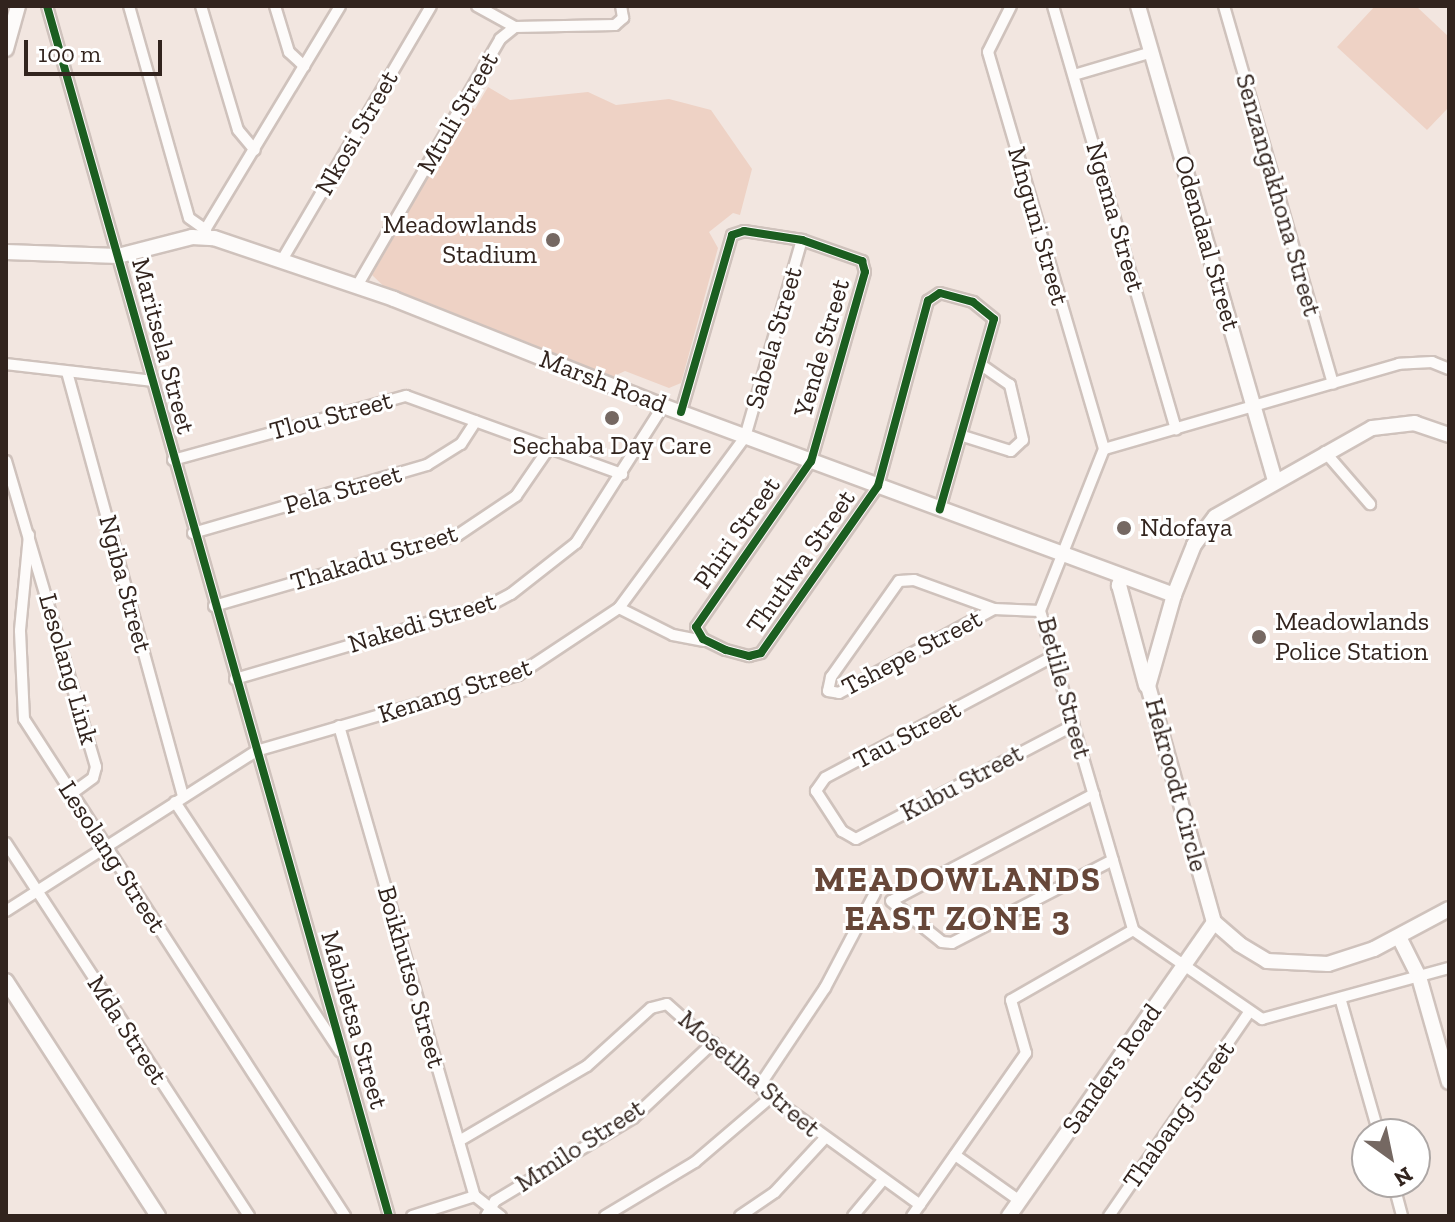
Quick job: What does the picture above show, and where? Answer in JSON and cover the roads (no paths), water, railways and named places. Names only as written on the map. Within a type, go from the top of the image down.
[{"type":"street","points":[[6,49],[18,6]]},
{"type":"street","name":"Maritsela Street","points":[[47,6],[280,835]]},
{"type":"street","points":[[129,6],[189,218],[204,233]]},
{"type":"street","points":[[201,6],[238,130],[255,150]]},
{"type":"street","points":[[275,6],[289,52],[304,66]]},
{"type":"street","points":[[6,252],[118,256],[204,233],[340,6]]},
{"type":"street","name":"Nkosi Street","points":[[282,260],[431,6]]},
{"type":"street","points":[[477,6],[515,27],[615,25],[623,18],[621,6]]},
{"type":"street","name":"Mnguni Street","points":[[1011,6],[988,52],[1104,449]]},
{"type":"street","name":"Ngema Street","points":[[1053,6],[1176,429]]},
{"type":"street","name":"Odendaal Street","points":[[1138,6],[1275,480]]},
{"type":"street","name":"Senzangakhona Street","points":[[1224,6],[1333,384]]},
{"type":"street","name":"Mtuli Street","points":[[357,286],[500,39],[515,27]]},
{"type":"street","points":[[1074,75],[1152,52]]},
{"type":"street","points":[[681,412],[730,238],[744,231],[802,240]]},
{"type":"street","name":"Marsh Road","points":[[204,233],[357,286],[663,406],[1174,595]]},
{"type":"street","name":"Sabela Street","points":[[745,437],[802,240]]},
{"type":"street","name":"Yende Street","points":[[802,240],[857,258],[865,269],[811,461]]},
{"type":"street","name":"Thutlwa Street","points":[[706,642],[753,656],[768,644],[878,486],[928,301],[944,293],[992,314],[983,366]]},
{"type":"street","points":[[1104,449],[1417,361],[1449,369]]},
{"type":"street","points":[[6,364],[153,381]]},
{"type":"street","points":[[940,509],[983,366],[1010,385],[1023,440],[1011,451],[963,436]]},
{"type":"street","name":"Ngiba Street","points":[[67,372],[179,799],[343,1055]]},
{"type":"street","name":"Tlou Street","points":[[173,460],[399,396],[414,396],[622,474]]},
{"type":"street","name":"Nakedi Street","points":[[235,679],[503,600],[573,547],[663,406]]},
{"type":"street","name":"Pela Street","points":[[193,533],[427,465],[461,444],[476,421]]},
{"type":"street","name":"Hekroodt Circle","points":[[1214,922],[1149,697],[1151,669],[1174,595],[1205,527],[1275,480],[1325,452],[1387,424],[1426,425],[1449,435]]},
{"type":"street","name":"Kenang Street","points":[[6,911],[256,751],[531,670],[619,608],[745,437]]},
{"type":"street","name":"Thakadu Street","points":[[214,606],[458,535],[516,496],[549,448]]},
{"type":"street","name":"Betlile Street","points":[[1104,449],[1040,611],[1133,930]]},
{"type":"street","points":[[1325,452],[1370,504]]},
{"type":"street","name":"Lesolang Street","points":[[6,461],[29,535],[23,571],[20,704],[25,721],[345,1216]]},
{"type":"street","name":"Phiri Street","points":[[706,642],[696,627],[811,461]]},
{"type":"street","name":"Lesolang Link","points":[[29,535],[96,767],[93,778],[71,794]]},
{"type":"street","points":[[1100,568],[1127,616]]},
{"type":"street","points":[[1122,577],[1127,616],[1149,697]]},
{"type":"street","name":"Tshepe Street","points":[[994,609],[832,695],[831,677],[899,581],[910,579],[994,609],[1040,611]]},
{"type":"street","points":[[619,608],[673,635],[706,642]]},
{"type":"street","name":"Tau Street","points":[[850,838],[816,791],[818,784],[1054,656]]},
{"type":"street","name":"Kubu Street","points":[[850,838],[1074,725]]},
{"type":"street","name":"Boikhutso Street","points":[[339,726],[475,1196]]},
{"type":"street","points":[[760,1085],[863,920],[882,898],[1094,794]]},
{"type":"street","name":"Mabiletsa Street","points":[[280,835],[389,1216]]},
{"type":"street","name":"Mda Street","points":[[6,843],[249,1216]]},
{"type":"street","points":[[882,898],[942,942],[952,943],[1113,860]]},
{"type":"street","points":[[1214,922],[1253,953],[1289,966],[1348,960],[1399,937],[1449,909]]},
{"type":"street","name":"Sanders Road","points":[[1009,1216],[1214,922]]},
{"type":"street","points":[[912,1216],[1026,1053],[1011,1000],[1133,930],[1248,1014],[1270,1020],[1449,968]]},
{"type":"street","points":[[1399,937],[1419,977],[1449,1082]]},
{"type":"street","points":[[6,981],[158,1216]]},
{"type":"street","points":[[1341,1001],[1374,1118]]},
{"type":"street","name":"Mosetlha Street","points":[[459,1141],[587,1066],[659,1004],[671,1006],[771,1097],[824,1139],[920,1205]]},
{"type":"street","name":"Thabang Street","points":[[1109,1216],[1248,1014]]},
{"type":"street","name":"Mmilo Street","points":[[486,1211],[633,1118],[713,1043]]},
{"type":"street","points":[[605,1216],[695,1162],[771,1097]]},
{"type":"street","points":[[740,1216],[775,1192],[824,1139]]},
{"type":"street","points":[[955,1155],[1020,1201]]},
{"type":"street","points":[[853,1216],[883,1180]]},
{"type":"street","points":[[412,1216],[475,1196],[486,1211],[501,1216]]},
{"type":"place","name":"Meadowlands Stadium","points":[[553,240]]},
{"type":"place","name":"Sechaba Day Care","points":[[612,418]]},
{"type":"place","name":"Ndofaya","points":[[1124,528]]},
{"type":"place","name":"Meadowlands Police Station","points":[[1259,637]]},
{"type":"district","name":"MEADOWLANDS EAST ZONE 3","points":[[958,898]]}]
